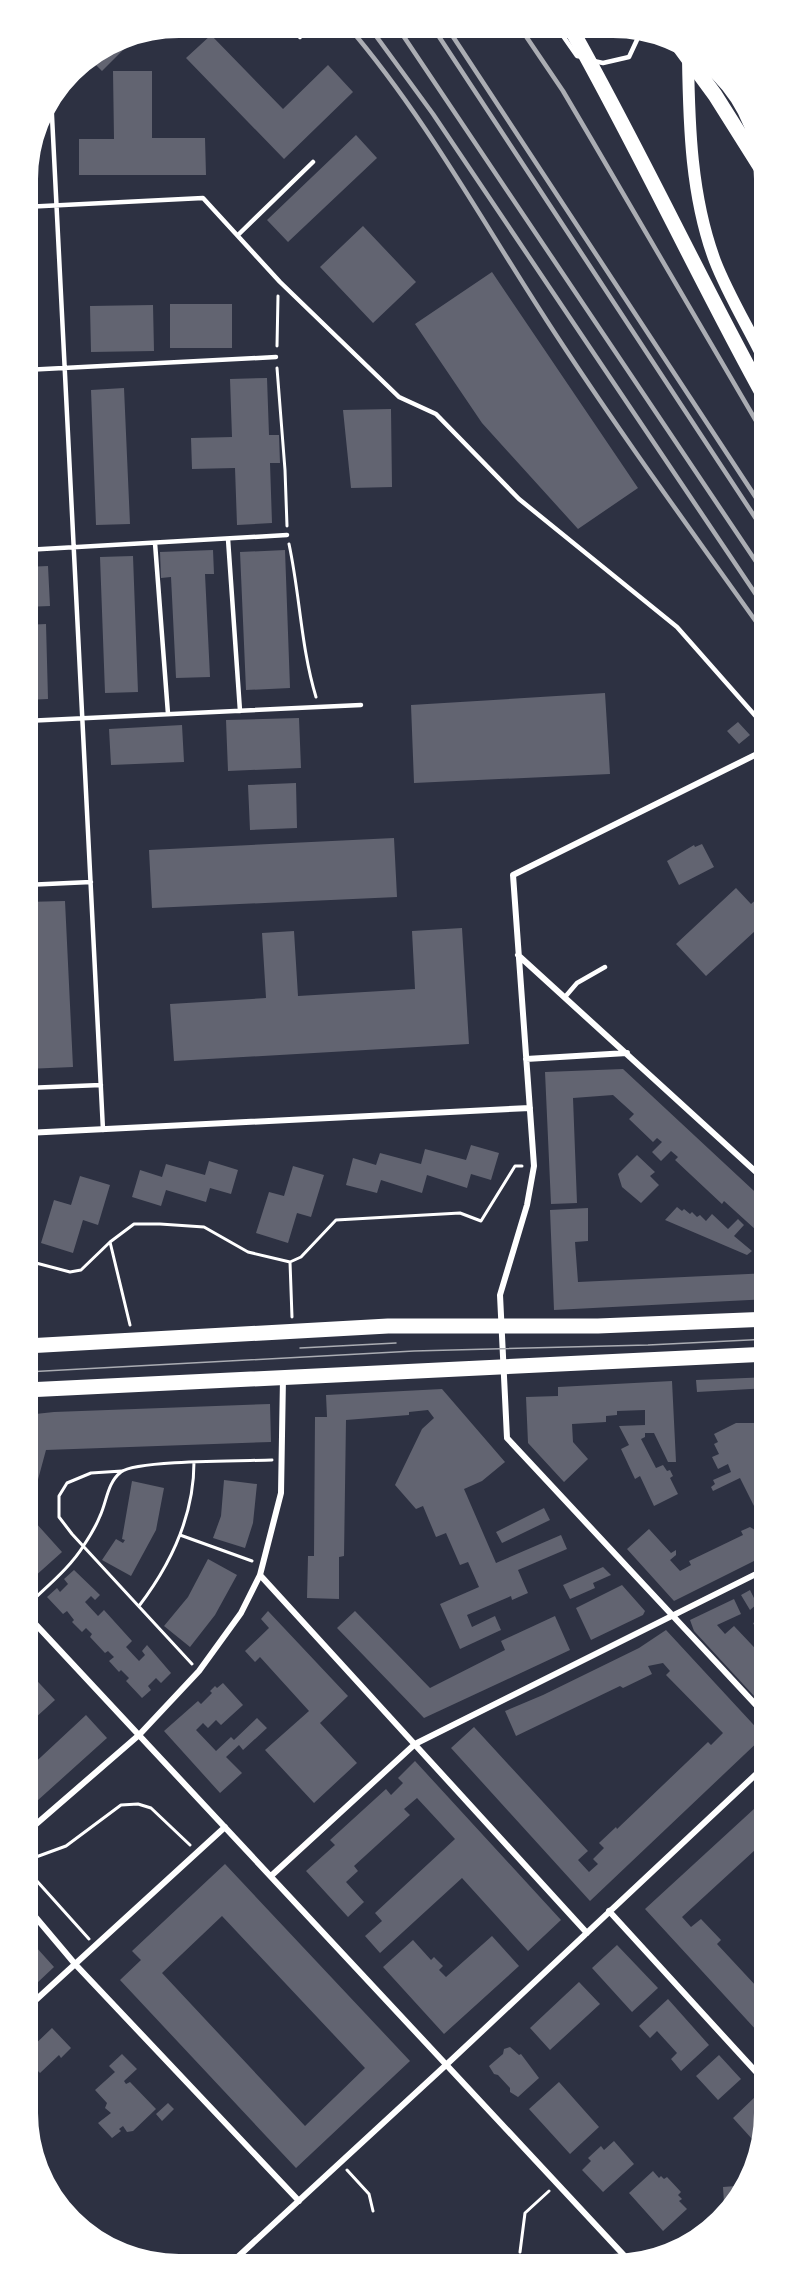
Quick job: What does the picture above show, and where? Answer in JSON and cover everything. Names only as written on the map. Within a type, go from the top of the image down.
[{"type":"main road","points":[[574,34],[604,87],[695,268],[758,385]]},
{"type":"main road","points":[[684,53],[715,94],[757,162]]},
{"type":"main road","points":[[688,55],[689,105],[696,194],[715,261],[758,348]]},
{"type":"main road","points":[[34,1346],[388,1326],[598,1326],[758,1319]]},
{"type":"main road","points":[[34,1390],[758,1354]]},
{"type":"street","points":[[758,753],[513,875],[534,1166],[527,1205],[500,1296],[507,1438],[758,1707]]},
{"type":"street","points":[[518,954],[758,1174]]},
{"type":"street","points":[[526,1059],[628,1053]]},
{"type":"street","points":[[35,1133],[530,1108]]},
{"type":"street","points":[[34,1827],[140,1735],[199,1671],[240,1613],[260,1575],[281,1493],[283,1378]]},
{"type":"street","points":[[271,1876],[415,1744],[758,1573]]},
{"type":"street","points":[[260,1575],[587,1933]]},
{"type":"street","points":[[34,1623],[625,2257]]},
{"type":"street","points":[[239,2258],[758,1772]]},
{"type":"street","points":[[34,2002],[225,1827]]},
{"type":"street","points":[[609,1911],[758,2074]]},
{"type":"street","points":[[34,1915],[75,1964],[299,2201]]},
{"type":"lane","points":[[562,34],[577,56],[603,63],[629,57],[639,37]]},
{"type":"lane","points":[[52,112],[103,1130]]},
{"type":"lane","points":[[238,236],[313,162]]},
{"type":"lane","points":[[35,207],[204,198],[280,282],[399,397],[435,414],[519,499],[677,627],[758,718]]},
{"type":"lane","points":[[35,370],[276,357]]},
{"type":"lane","points":[[35,550],[287,535]]},
{"type":"lane","points":[[228,539],[240,711]]},
{"type":"lane","points":[[155,543],[168,714]]},
{"type":"lane","points":[[35,720],[361,705]]},
{"type":"lane","points":[[35,885],[91,882]]},
{"type":"lane","points":[[565,997],[577,983],[605,967]]},
{"type":"lane","points":[[35,1088],[101,1085]]},
{"type":"path","points":[[280,282],[276,357],[285,470],[287,535],[296,574],[308,671],[319,707]]},
{"type":"path","points":[[34,1262],[70,1272],[81,1270],[110,1242],[134,1224],[204,1227],[248,1252],[290,1262],[301,1257],[336,1220],[460,1213],[481,1221],[515,1166],[534,1166]]},
{"type":"path","points":[[110,1242],[130,1327]]},
{"type":"path","points":[[290,1262],[292,1317]]},
{"type":"path","points":[[34,1598],[84,1546],[100,1516],[109,1487],[122,1472],[133,1466],[283,1460]]},
{"type":"path","points":[[140,1606],[157,1583],[176,1547],[189,1505],[194,1462]]},
{"type":"path","points":[[122,1472],[91,1473],[67,1483],[59,1496],[59,1517],[199,1671]]},
{"type":"path","points":[[180,1535],[262,1565]]},
{"type":"path","points":[[36,1857],[66,1846],[121,1805],[138,1804],[151,1808],[197,1852]]},
{"type":"path","points":[[34,1855],[36,1857],[34,1870]]},
{"type":"path","points":[[34,1872],[36,1880],[95,1946]]},
{"type":"path","points":[[340,2163],[369,2194],[373,2211]]},
{"type":"path","points":[[519,2258],[525,2213],[557,2184]]},
{"type":"building","points":[[211,35],[283,109],[328,65],[353,92],[284,159],[186,58]]},
{"type":"building","points":[[126,45],[127,46],[102,71],[94,63],[115,49]]},
{"type":"building","points":[[113,71],[152,71],[152,138],[205,138],[206,175],[79,175],[79,139],[114,139]]},
{"type":"building","points":[[356,135],[377,158],[288,242],[267,220]]},
{"type":"building","points":[[363,226],[416,282],[373,323],[320,267]]},
{"type":"building","points":[[492,272],[638,488],[578,529],[482,423],[415,324]]},
{"type":"building","points":[[170,304],[232,304],[232,348],[170,348]]},
{"type":"building","points":[[153,305],[154,351],[91,352],[90,306]]},
{"type":"building","points":[[267,378],[269,435],[279,435],[280,463],[270,463],[272,523],[237,525],[235,468],[192,469],[191,438],[232,437],[230,379]]},
{"type":"building","points":[[124,388],[130,524],[96,525],[91,390]]},
{"type":"building","points":[[391,409],[392,487],[351,488],[343,410]]},
{"type":"building","points":[[213,550],[214,574],[205,574],[210,677],[176,678],[171,577],[161,578],[160,552]]},
{"type":"building","points":[[285,550],[290,688],[246,690],[240,552]]},
{"type":"building","points":[[133,556],[138,692],[105,693],[100,557]]},
{"type":"building","points":[[48,566],[50,606],[35,607],[35,567]]},
{"type":"building","points":[[46,624],[48,699],[35,700],[35,625]]},
{"type":"building","points":[[605,693],[610,774],[414,783],[411,705]]},
{"type":"building","points":[[299,718],[301,768],[228,771],[226,720]]},
{"type":"building","points":[[738,722],[750,735],[739,744],[727,731]]},
{"type":"building","points":[[182,725],[184,762],[111,765],[109,729]]},
{"type":"building","points":[[296,783],[297,828],[250,830],[248,785]]},
{"type":"building","points":[[394,838],[397,897],[152,908],[149,850]]},
{"type":"building","points":[[702,844],[714,867],[679,885],[667,861],[694,845],[695,847]]},
{"type":"building","points":[[736,888],[751,904],[758,898],[758,928],[706,976],[676,944]]},
{"type":"building","points":[[65,901],[73,1067],[35,1069],[35,902]]},
{"type":"building","points":[[462,928],[469,1044],[174,1061],[170,1004],[266,998],[262,933],[294,931],[298,996],[415,989],[412,931]]},
{"type":"building","points":[[623,1069],[758,1195],[758,1232],[724,1201],[722,1204],[675,1160],[678,1157],[671,1151],[661,1161],[652,1152],[662,1142],[657,1138],[653,1142],[629,1119],[634,1114],[613,1095],[573,1098],[577,1203],[551,1204],[545,1072]]},
{"type":"building","points":[[471,1145],[499,1153],[491,1180],[471,1174],[467,1188],[427,1175],[422,1193],[381,1180],[377,1193],[346,1185],[353,1158],[376,1165],[380,1153],[421,1164],[425,1149],[466,1160]]},
{"type":"building","points":[[637,1155],[655,1172],[650,1176],[659,1185],[641,1203],[622,1187],[618,1174]]},
{"type":"building","points":[[209,1161],[238,1170],[231,1194],[210,1188],[206,1202],[166,1190],[161,1206],[132,1197],[140,1170],[162,1177],[166,1164],[205,1175]]},
{"type":"building","points":[[293,1166],[324,1175],[311,1217],[297,1213],[288,1243],[256,1233],[269,1192],[284,1196]]},
{"type":"building","points":[[80,1176],[110,1185],[98,1225],[83,1220],[73,1253],[41,1243],[54,1200],[71,1205]]},
{"type":"building","points":[[677,1207],[690,1214],[692,1212],[697,1217],[700,1215],[706,1221],[712,1214],[728,1229],[738,1219],[744,1225],[734,1236],[752,1251],[747,1255],[665,1220]]},
{"type":"building","points":[[588,1208],[588,1241],[575,1242],[578,1282],[758,1273],[758,1300],[554,1310],[550,1210]]},
{"type":"building","points":[[758,1377],[758,1389],[697,1392],[696,1380]]},
{"type":"building","points":[[672,1381],[676,1462],[668,1462],[654,1433],[645,1433],[645,1437],[641,1439],[656,1468],[663,1465],[667,1471],[670,1470],[673,1476],[670,1478],[678,1494],[654,1506],[640,1476],[635,1479],[621,1449],[629,1445],[619,1426],[645,1425],[645,1410],[617,1411],[617,1415],[606,1416],[606,1422],[572,1424],[573,1442],[588,1459],[564,1482],[528,1443],[526,1397],[558,1396],[558,1387]]},
{"type":"building","points":[[442,1389],[505,1462],[482,1481],[464,1489],[496,1563],[561,1535],[567,1549],[518,1570],[528,1593],[512,1600],[511,1596],[467,1615],[472,1627],[495,1616],[501,1630],[460,1649],[440,1604],[479,1587],[468,1562],[460,1565],[446,1533],[436,1537],[423,1506],[416,1509],[395,1485],[422,1429],[434,1418],[428,1410],[409,1412],[409,1415],[346,1420],[344,1556],[339,1557],[339,1599],[307,1598],[308,1556],[314,1556],[315,1417],[327,1417],[326,1395]]},
{"type":"building","points":[[270,1404],[271,1442],[46,1450],[34,1489],[34,1414]]},
{"type":"building","points":[[755,1419],[758,1419],[758,1504],[754,1506],[740,1478],[713,1491],[711,1487],[715,1484],[713,1480],[731,1472],[728,1464],[718,1469],[712,1457],[719,1454],[714,1444],[718,1442],[714,1434],[736,1423],[755,1423]]},
{"type":"building","points":[[224,1480],[257,1484],[253,1523],[245,1548],[213,1538],[221,1516]]},
{"type":"building","points":[[132,1481],[164,1488],[156,1530],[131,1576],[102,1560],[116,1539],[123,1543],[125,1540],[122,1539]]},
{"type":"building","points":[[544,1508],[550,1520],[502,1543],[496,1532]]},
{"type":"building","points":[[34,1521],[62,1552],[34,1577]]},
{"type":"building","points":[[750,1527],[755,1530],[758,1528],[758,1559],[674,1601],[627,1549],[649,1529],[671,1553],[676,1550],[676,1555],[670,1560],[680,1571],[691,1565],[689,1561],[743,1535],[741,1531]]},
{"type":"building","points":[[208,1559],[237,1575],[215,1615],[190,1647],[164,1626],[188,1597]]},
{"type":"building","points":[[603,1567],[611,1575],[593,1583],[595,1588],[570,1599],[563,1585]]},
{"type":"building","points":[[74,1570],[100,1595],[95,1600],[91,1596],[85,1602],[98,1616],[104,1610],[132,1641],[126,1647],[139,1661],[145,1655],[142,1651],[147,1645],[171,1673],[161,1683],[156,1678],[148,1686],[151,1690],[142,1698],[126,1681],[129,1678],[121,1670],[119,1672],[109,1661],[114,1657],[108,1651],[105,1653],[90,1637],[92,1634],[86,1628],[82,1632],[72,1622],[74,1620],[67,1611],[63,1614],[47,1597],[57,1588],[60,1592],[68,1584],[64,1579]]},
{"type":"building","points":[[622,1585],[645,1611],[643,1615],[591,1640],[576,1608]]},
{"type":"building","points":[[750,1590],[757,1604],[750,1610],[741,1595]]},
{"type":"building","points":[[734,1599],[741,1614],[717,1625],[725,1634],[734,1626],[758,1651],[758,1700],[694,1631],[690,1620]]},
{"type":"building","points":[[268,1611],[348,1696],[320,1723],[357,1763],[314,1803],[265,1750],[309,1711],[260,1657],[255,1662],[245,1651],[269,1628],[261,1619]]},
{"type":"building","points":[[355,1611],[430,1688],[505,1650],[501,1641],[555,1616],[570,1650],[424,1718],[337,1628]]},
{"type":"building","points":[[758,1621],[758,1633],[753,1623]]},
{"type":"building","points":[[666,1630],[758,1730],[758,1742],[590,1901],[451,1748],[474,1727],[588,1851],[578,1860],[589,1872],[598,1864],[593,1859],[604,1848],[599,1843],[616,1827],[617,1829],[708,1742],[711,1745],[723,1733],[666,1675],[670,1671],[663,1663],[648,1666],[652,1674],[623,1688],[620,1686],[516,1736],[505,1711],[639,1648]]},
{"type":"building","points":[[34,1678],[55,1700],[34,1719]]},
{"type":"building","points":[[223,1683],[243,1705],[221,1725],[216,1720],[208,1728],[203,1723],[196,1730],[216,1751],[231,1737],[234,1740],[257,1718],[267,1728],[243,1750],[239,1745],[226,1757],[242,1773],[220,1793],[164,1731],[198,1701],[201,1704],[212,1693],[210,1691],[215,1686],[217,1688]]},
{"type":"building","points":[[86,1715],[107,1738],[34,1804],[34,1763]]},
{"type":"building","points":[[415,1761],[561,1920],[528,1951],[462,1878],[380,1953],[365,1936],[382,1921],[375,1913],[455,1839],[417,1798],[404,1809],[410,1815],[354,1866],[358,1871],[346,1882],[364,1902],[348,1917],[306,1871],[335,1845],[330,1840],[386,1789],[391,1795],[403,1783],[398,1778]]},
{"type":"building","points":[[758,1805],[758,1847],[682,1917],[691,1927],[701,1919],[721,1940],[717,1944],[758,1988],[758,2032],[645,1909]]},
{"type":"building","points":[[225,1864],[410,2061],[296,2168],[120,1980],[141,1960],[132,1951]],"holes":[[[222,1916],[365,2068],[305,2126],[162,1973]]]},
{"type":"building","points":[[492,1936],[519,1966],[444,2034],[383,1967],[413,1940],[431,1960],[434,1957],[443,1966],[439,1970],[446,1977]]},
{"type":"building","points":[[34,1945],[54,1967],[36,1984],[34,1982]]},
{"type":"building","points":[[617,1945],[658,1988],[632,2012],[592,1968]]},
{"type":"building","points":[[579,1982],[600,2004],[550,2050],[530,2028]]},
{"type":"building","points":[[668,1999],[709,2045],[681,2071],[671,2059],[677,2053],[657,2031],[650,2038],[639,2026]]},
{"type":"building","points":[[52,2028],[71,2048],[61,2058],[59,2055],[40,2073],[34,2067],[34,2045]]},
{"type":"building","points":[[510,2047],[519,2055],[521,2054],[539,2078],[518,2097],[510,2092],[510,2088],[498,2075],[494,2074],[489,2066],[503,2054],[504,2049]]},
{"type":"building","points":[[122,2054],[137,2069],[124,2081],[126,2084],[130,2082],[156,2109],[133,2131],[127,2132],[123,2126],[119,2129],[121,2131],[112,2138],[98,2123],[111,2113],[105,2108],[107,2103],[95,2090],[115,2072],[109,2066]]},
{"type":"building","points":[[719,2055],[741,2079],[718,2100],[696,2076]]},
{"type":"building","points":[[559,2082],[599,2127],[570,2154],[529,2109]]},
{"type":"building","points":[[756,2096],[758,2098],[756,2143],[733,2118]]},
{"type":"building","points":[[168,2103],[174,2109],[162,2121],[156,2114]]},
{"type":"building","points":[[614,2141],[634,2164],[603,2192],[582,2170],[591,2161],[588,2158],[601,2146],[604,2150]]},
{"type":"building","points":[[653,2171],[659,2178],[667,2177],[681,2192],[678,2195],[682,2199],[679,2201],[687,2209],[663,2231],[629,2193]]},
{"type":"building","points":[[738,2186],[724,2206],[723,2187]]},
{"type":"tram line","points":[[34,1372],[414,1351],[648,1345],[758,1340]]},
{"type":"tram line","points":[[300,1348],[396,1343]]},
{"type":"railway","points":[[402,34],[758,565]]},
{"type":"railway","points":[[438,34],[758,522]]},
{"type":"railway","points":[[451,34],[758,501]]},
{"type":"railway","points":[[525,34],[563,91],[758,424]]},
{"type":"railway","points":[[355,35],[427,132],[574,361],[758,624]]},
{"type":"railway","points":[[375,35],[433,114],[758,598]]}]
